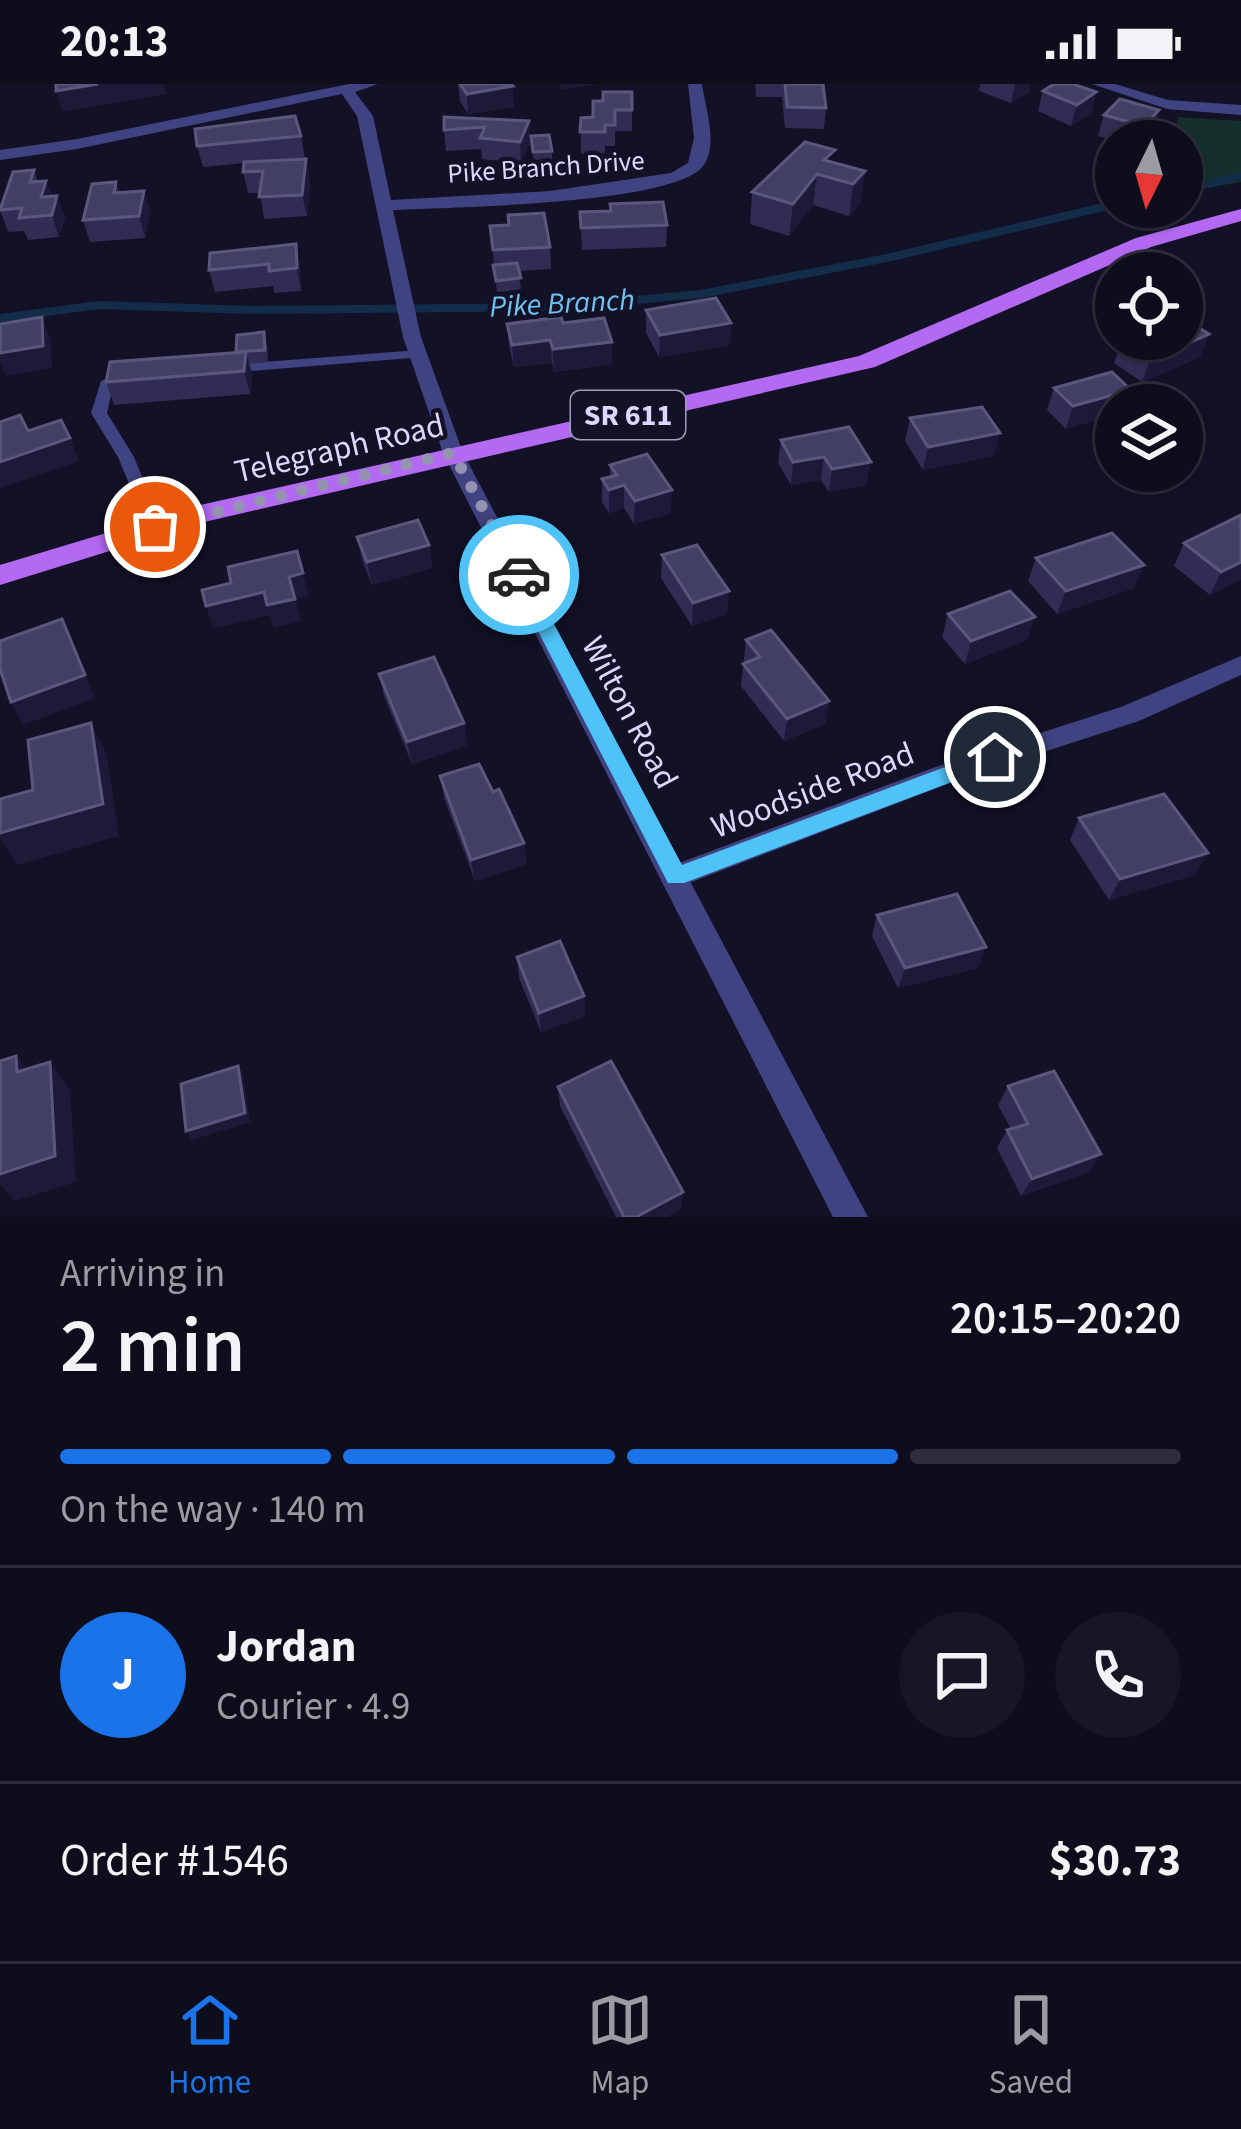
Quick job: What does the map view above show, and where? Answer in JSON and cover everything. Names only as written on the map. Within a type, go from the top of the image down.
[{"type":"main road","name":"Telegraph Road","points":[[0,575],[155,527],[453,453],[866,362],[950,331],[1085,263],[1154,237],[1241,215]]},
{"type":"street","points":[[0,154],[77,144],[371,84]]},
{"type":"street","name":"Pike Branch Drive","points":[[384,206],[640,188],[677,180],[697,165],[702,152],[695,84]]},
{"type":"street","points":[[1099,84],[1167,104],[1241,110]]},
{"type":"street","name":"Wilton Road","points":[[346,89],[365,116],[410,326],[453,453],[851,1217]]},
{"type":"street","name":"Woodside Road","points":[[676,876],[950,772],[1150,706],[1241,664]]},
{"type":"lane","points":[[210,369],[419,355]]},
{"type":"lane","points":[[147,371],[112,379],[102,392],[98,412],[126,457],[155,527]]},
{"type":"green space","points":[[1178,117],[1241,121],[1241,182],[1203,188],[1203,120]]},
{"type":"building","points":[[56,84],[98,84],[56,91]]},
{"type":"building","points":[[460,84],[511,84],[513,86],[467,94]]},
{"type":"building","points":[[785,84],[823,84],[826,108],[787,107]]},
{"type":"building","points":[[1054,84],[1096,92],[1077,105],[1043,91]]},
{"type":"building","points":[[603,92],[632,92],[632,110],[615,110],[615,125],[605,125],[605,132],[580,132],[581,118],[593,117],[593,101],[603,101]]},
{"type":"building","points":[[1120,99],[1159,110],[1150,120],[1104,115]]},
{"type":"building","points":[[295,116],[301,136],[197,146],[195,129]]},
{"type":"building","points":[[444,117],[529,121],[520,142],[480,138],[485,127],[444,130]]},
{"type":"building","points":[[549,135],[552,151],[533,152],[531,136]]},
{"type":"building","points":[[805,142],[835,150],[824,160],[865,171],[853,184],[817,174],[793,204],[752,192]]},
{"type":"building","points":[[306,159],[302,195],[259,197],[263,171],[243,172],[244,162]]},
{"type":"building","points":[[34,170],[30,182],[46,181],[41,197],[57,196],[52,215],[19,218],[22,208],[0,210],[13,172]]},
{"type":"building","points":[[116,182],[114,193],[144,191],[139,216],[83,220],[92,184]]},
{"type":"building","points":[[663,202],[667,225],[581,228],[580,212],[611,211],[610,204]]},
{"type":"building","points":[[544,213],[550,247],[493,250],[490,226],[509,225],[508,215]]},
{"type":"building","points":[[296,244],[297,268],[269,271],[269,264],[209,270],[210,253]]},
{"type":"building","points":[[517,263],[521,278],[496,281],[493,265]]},
{"type":"building","points":[[716,298],[731,323],[660,335],[646,310]]},
{"type":"building","points":[[42,317],[43,346],[0,353],[0,324]]},
{"type":"building","points":[[561,317],[563,323],[604,318],[612,342],[553,349],[550,340],[512,345],[507,324]]},
{"type":"building","points":[[264,332],[265,350],[236,352],[237,335]]},
{"type":"building","points":[[246,352],[244,371],[106,382],[110,362]]},
{"type":"building","points":[[1112,372],[1125,384],[1095,384],[1095,400],[1073,406],[1054,388]]},
{"type":"building","points":[[982,407],[1000,433],[928,447],[910,418]]},
{"type":"building","points":[[20,415],[28,431],[61,420],[70,438],[0,462],[0,422]]},
{"type":"building","points":[[849,427],[871,462],[832,469],[824,457],[793,462],[781,440]]},
{"type":"building","points":[[647,454],[672,490],[635,501],[624,485],[609,490],[602,479],[617,475],[610,465]]},
{"type":"building","points":[[1241,515],[1241,562],[1221,572],[1184,543]]},
{"type":"building","points":[[418,520],[429,545],[367,562],[357,537]]},
{"type":"building","points":[[1112,533],[1144,565],[1066,591],[1036,558]]},
{"type":"building","points":[[697,545],[729,591],[693,603],[662,555]]},
{"type":"building","points":[[297,551],[303,573],[289,577],[295,599],[267,605],[264,592],[206,606],[202,590],[231,583],[228,567]]},
{"type":"building","points":[[1010,591],[1035,617],[971,641],[948,614]]},
{"type":"building","points":[[62,619],[85,675],[11,702],[0,669],[0,641]]},
{"type":"building","points":[[771,630],[829,701],[787,719],[743,664],[760,657],[746,640]]},
{"type":"building","points":[[434,657],[464,723],[407,742],[379,674]]},
{"type":"building","points":[[91,723],[103,804],[0,833],[0,799],[33,790],[28,740]]},
{"type":"building","points":[[479,764],[493,792],[499,789],[524,843],[471,860],[440,776]]},
{"type":"building","points":[[1164,794],[1208,853],[1120,879],[1079,818]]},
{"type":"building","points":[[957,894],[986,947],[905,968],[877,915]]},
{"type":"building","points":[[560,941],[584,996],[539,1013],[517,957]]},
{"type":"building","points":[[16,1056],[17,1072],[50,1062],[55,1156],[0,1174],[0,1061]]},
{"type":"building","points":[[611,1061],[683,1192],[636,1217],[624,1217],[558,1087]]},
{"type":"building","points":[[238,1066],[245,1113],[186,1131],[181,1084]]},
{"type":"building","points":[[1054,1071],[1101,1154],[1032,1179],[1007,1130],[1028,1124],[1008,1086]]},
{"type":"waterway","name":"Pike Branch","points":[[1203,185],[1241,176]]},
{"type":"waterway","name":"Pike Branch","points":[[0,318],[99,305],[253,310],[559,307],[701,294],[887,258],[1095,209]]},
{"type":"way so far","points":[[155,527],[453,453],[519,575]]},
{"type":"route","points":[[519,575],[676,876],[995,757]]}]
